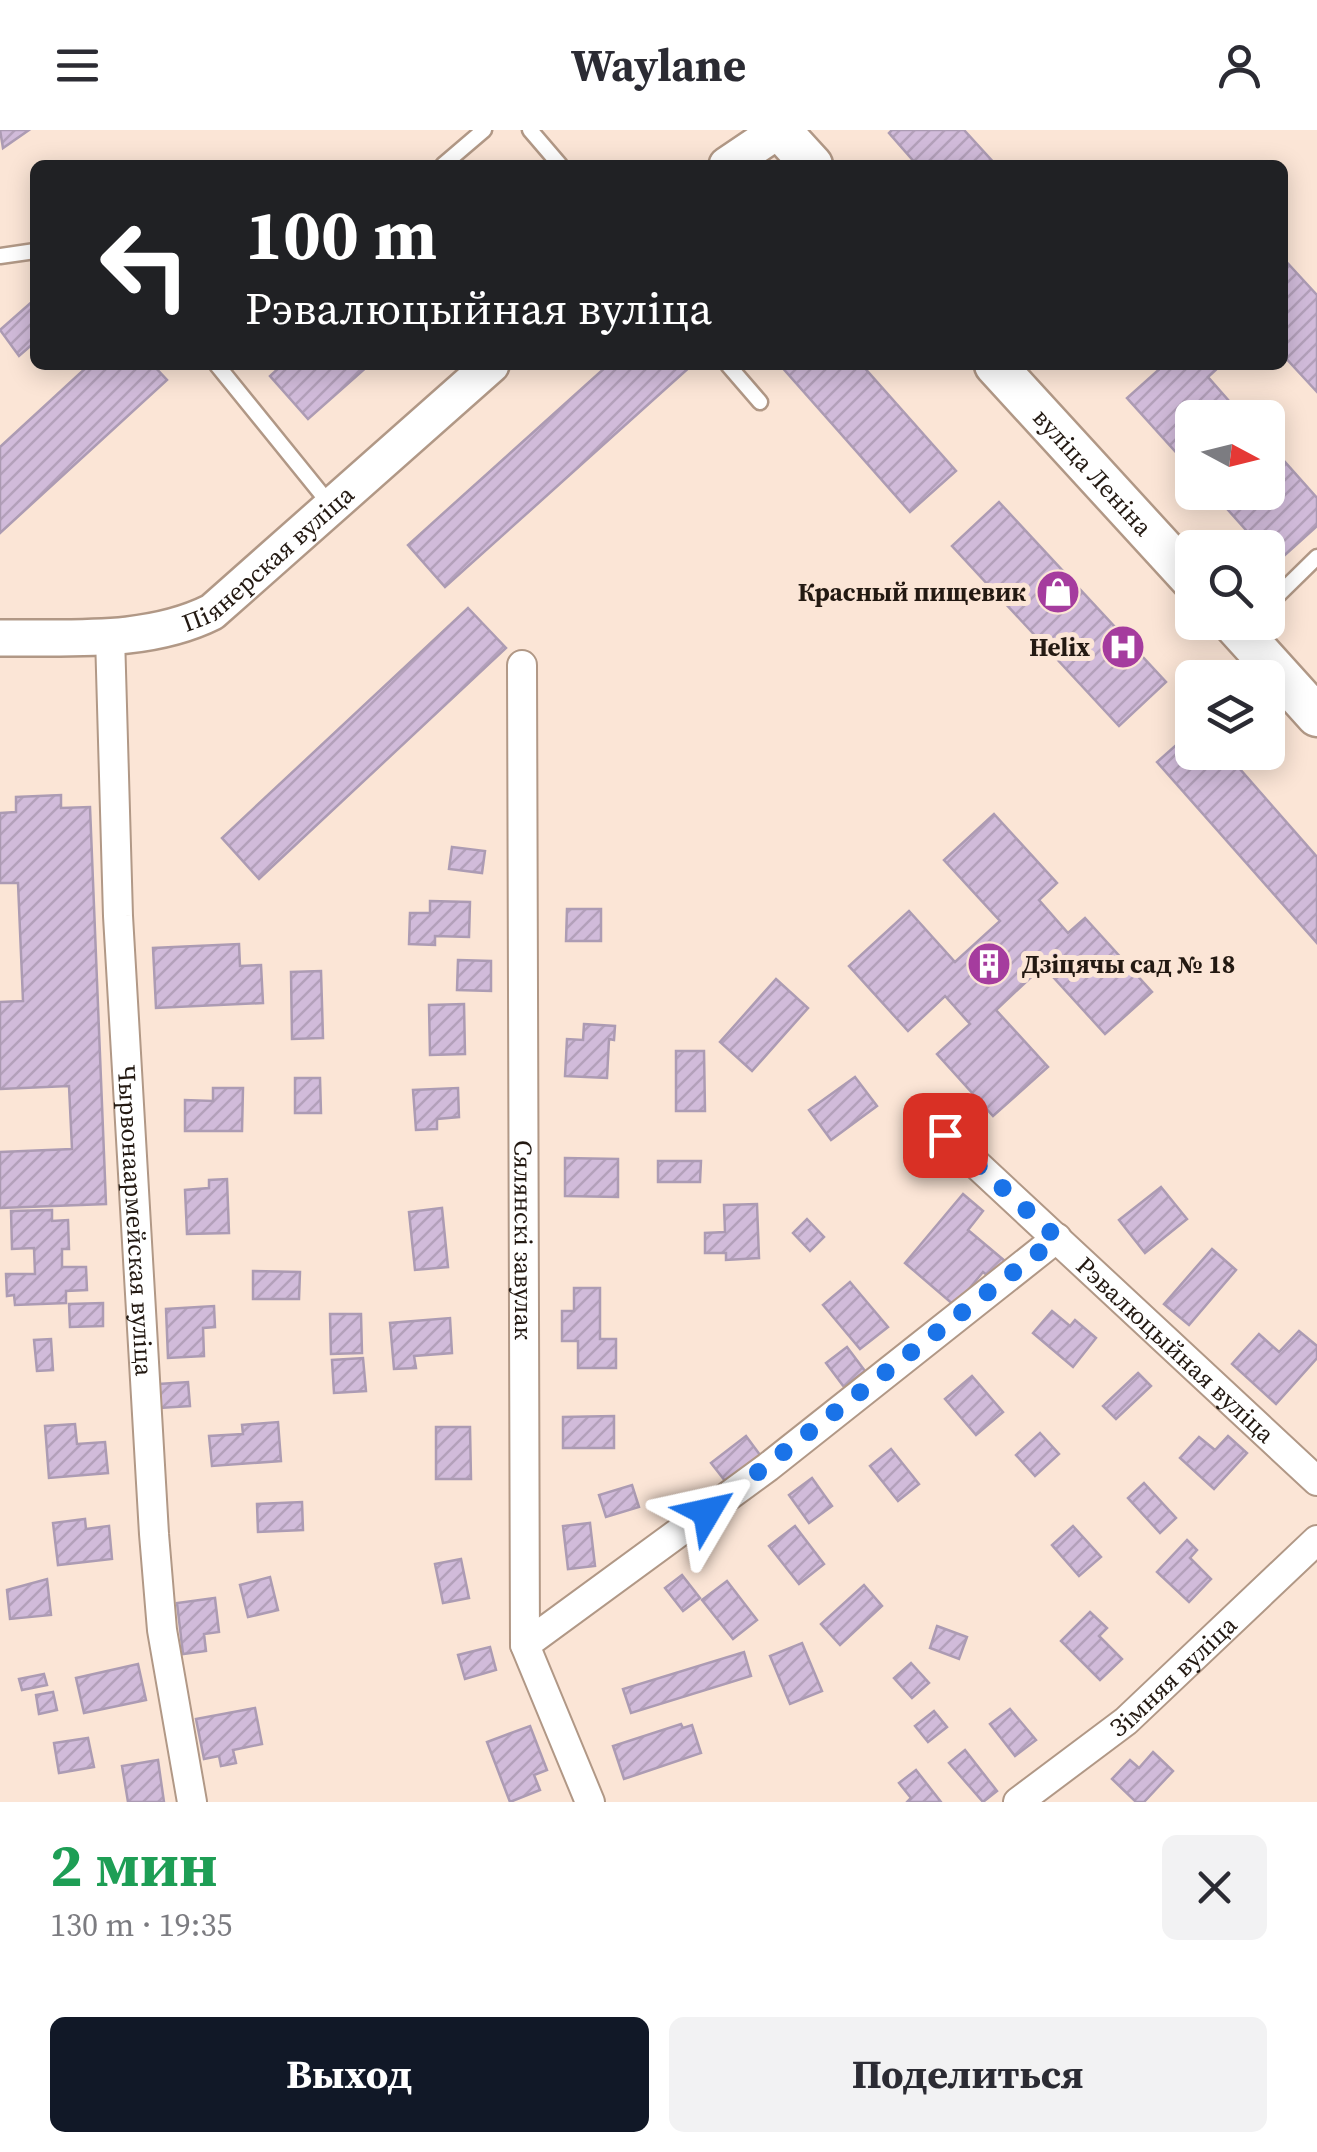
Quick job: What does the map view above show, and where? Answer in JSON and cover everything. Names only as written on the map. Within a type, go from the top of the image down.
[{"type":"main road","points":[[779,130],[807,160]]},
{"type":"main road","name":"вуліца Леніна","points":[[1001,370],[1175,561]]},
{"type":"main road","points":[[1262,640],[1317,716]]},
{"type":"street","points":[[734,160],[779,130]]},
{"type":"street","name":"Піянерская вуліца","points":[[0,638],[110,636],[180,628],[212,612],[485,370]]},
{"type":"street","name":"Чырвонаармейская вуліца","points":[[110,636],[118,916],[154,1534],[162,1630],[192,1802]]},
{"type":"street","name":"Сялянскі завулак","points":[[522,666],[525,1645],[590,1802]]},
{"type":"street","name":"Рэвалюцыйная вуліца","points":[[945,1135],[1317,1481]]},
{"type":"street","points":[[525,1645],[768,1467],[1057,1238]]},
{"type":"street","name":"Зімняя вуліца","points":[[1018,1802],[1126,1721],[1317,1540]]},
{"type":"lane","points":[[449,160],[484,130]]},
{"type":"lane","points":[[530,130],[556,160]]},
{"type":"lane","points":[[0,256],[30,252]]},
{"type":"lane","points":[[221,370],[333,507]]},
{"type":"lane","points":[[732,370],[760,402]]},
{"type":"lane","points":[[1285,586],[1317,557]]},
{"type":"building","points":[[0,130],[29,130],[3,148]]},
{"type":"building","points":[[964,130],[991,160],[913,160],[889,133]]},
{"type":"building","points":[[1288,264],[1317,295],[1317,392],[1288,361]]},
{"type":"building","points":[[30,304],[30,346],[19,356],[0,330]]},
{"type":"building","points":[[84,370],[158,370],[167,380],[0,533],[0,447]]},
{"type":"building","points":[[277,370],[363,370],[308,419],[270,376]]},
{"type":"building","points":[[602,370],[686,370],[445,587],[408,545]]},
{"type":"building","points":[[784,370],[866,370],[956,471],[910,512]]},
{"type":"building","points":[[1158,370],[1216,370],[1208,377],[1228,400],[1175,400],[1175,451],[1127,398]]},
{"type":"building","points":[[1285,462],[1317,498],[1317,526],[1285,555],[1285,530],[1246,530],[1228,510],[1285,510]]},
{"type":"building","points":[[999,502],[1166,682],[1119,726],[952,546]]},
{"type":"building","points":[[468,608],[506,648],[259,879],[222,838]]},
{"type":"building","points":[[1175,746],[1175,770],[1241,770],[1317,857],[1317,943],[1157,762]]},
{"type":"building","points":[[61,795],[61,808],[90,807],[106,1204],[0,1208],[0,1152],[72,1149],[69,1086],[0,1089],[0,1002],[23,1001],[18,883],[0,883],[0,813],[16,812],[16,797]]},
{"type":"building","name":"Дзіцячы сад № 18","points":[[994,814],[1057,883],[1039,900],[1068,933],[1085,918],[1152,992],[1105,1034],[1043,966],[996,1010],[1048,1067],[993,1116],[937,1054],[970,1024],[945,996],[908,1031],[849,966],[909,911],[955,962],[1000,921],[944,860]]},
{"type":"building","points":[[452,847],[485,851],[482,873],[449,869]]},
{"type":"building","points":[[430,901],[470,902],[469,937],[435,936],[435,945],[409,944],[410,913],[430,913]]},
{"type":"building","points":[[567,909],[601,909],[601,941],[566,941]]},
{"type":"building","points":[[239,944],[240,966],[261,965],[263,1003],[156,1008],[153,948]]},
{"type":"building","points":[[458,960],[491,961],[491,991],[457,990]]},
{"type":"building","points":[[321,971],[323,1038],[292,1039],[291,972]]},
{"type":"building","points":[[776,979],[808,1008],[752,1071],[720,1042]]},
{"type":"building","points":[[464,1004],[465,1054],[430,1055],[429,1005]]},
{"type":"building","points":[[584,1024],[615,1026],[614,1040],[609,1039],[607,1078],[565,1076],[567,1039],[583,1040]]},
{"type":"building","points":[[676,1051],[704,1051],[705,1111],[676,1111]]},
{"type":"building","points":[[855,1077],[877,1106],[831,1140],[809,1110]]},
{"type":"building","points":[[295,1078],[320,1078],[321,1113],[295,1113]]},
{"type":"building","points":[[213,1088],[243,1088],[242,1131],[185,1131],[185,1100],[213,1101]]},
{"type":"building","points":[[458,1088],[459,1117],[437,1119],[437,1129],[416,1130],[413,1090]]},
{"type":"building","points":[[565,1158],[618,1159],[618,1197],[565,1196]]},
{"type":"building","points":[[658,1161],[701,1161],[700,1182],[658,1182]]},
{"type":"building","points":[[227,1179],[229,1233],[187,1234],[185,1190],[209,1188],[209,1180]]},
{"type":"building","points":[[1161,1187],[1187,1219],[1145,1253],[1119,1220]]},
{"type":"building","points":[[963,1194],[983,1211],[968,1230],[1012,1267],[998,1284],[983,1272],[955,1306],[905,1263]]},
{"type":"building","points":[[757,1204],[759,1258],[726,1260],[726,1253],[705,1253],[705,1233],[725,1232],[724,1205]]},
{"type":"building","points":[[442,1208],[448,1267],[415,1270],[409,1212]]},
{"type":"building","points":[[52,1210],[52,1221],[68,1220],[69,1249],[62,1249],[62,1267],[86,1267],[87,1290],[66,1291],[66,1303],[15,1305],[14,1295],[7,1296],[6,1274],[35,1274],[34,1248],[12,1249],[11,1211]]},
{"type":"building","points":[[807,1219],[824,1237],[810,1251],[793,1233]]},
{"type":"building","points":[[1212,1249],[1236,1270],[1189,1325],[1164,1304]]},
{"type":"building","points":[[253,1271],[300,1272],[299,1299],[253,1299]]},
{"type":"building","points":[[850,1282],[888,1327],[860,1349],[823,1305]]},
{"type":"building","points":[[574,1288],[600,1288],[600,1339],[616,1339],[616,1368],[578,1368],[578,1341],[562,1341],[562,1311],[574,1311]]},
{"type":"building","points":[[103,1303],[103,1326],[70,1327],[69,1304]]},
{"type":"building","points":[[214,1306],[215,1327],[203,1328],[204,1356],[168,1358],[166,1309]]},
{"type":"building","points":[[1052,1311],[1070,1326],[1075,1320],[1096,1338],[1073,1367],[1033,1333]]},
{"type":"building","points":[[330,1314],[361,1314],[362,1353],[331,1354]]},
{"type":"building","points":[[450,1318],[452,1353],[414,1356],[416,1368],[394,1369],[390,1323]]},
{"type":"building","points":[[1299,1331],[1317,1346],[1317,1358],[1276,1404],[1232,1364],[1259,1334],[1279,1352]]},
{"type":"building","points":[[51,1339],[53,1370],[37,1371],[34,1340]]},
{"type":"building","points":[[847,1347],[865,1371],[844,1387],[826,1363]]},
{"type":"building","points":[[363,1358],[366,1391],[334,1393],[332,1360]]},
{"type":"building","points":[[1138,1373],[1151,1386],[1116,1419],[1103,1406]]},
{"type":"building","points":[[972,1376],[1003,1412],[976,1435],[945,1399]]},
{"type":"building","points":[[188,1382],[190,1406],[160,1408],[159,1384]]},
{"type":"building","points":[[614,1416],[614,1448],[563,1448],[563,1417]]},
{"type":"building","points":[[278,1422],[281,1461],[212,1466],[209,1436],[243,1434],[242,1425]]},
{"type":"building","points":[[75,1424],[77,1444],[105,1442],[108,1473],[49,1478],[45,1426]]},
{"type":"building","points":[[436,1427],[470,1427],[471,1479],[436,1479]]},
{"type":"building","points":[[1040,1433],[1059,1454],[1035,1476],[1016,1455]]},
{"type":"building","points":[[746,1436],[763,1459],[729,1486],[711,1463]]},
{"type":"building","points":[[1228,1436],[1247,1453],[1214,1489],[1180,1458],[1199,1437],[1215,1450]]},
{"type":"building","points":[[891,1449],[919,1484],[898,1501],[870,1466]]},
{"type":"building","points":[[812,1478],[832,1506],[809,1523],[789,1495]]},
{"type":"building","points":[[1144,1483],[1176,1518],[1160,1533],[1128,1498]]},
{"type":"building","points":[[632,1485],[639,1507],[606,1517],[599,1495]]},
{"type":"building","points":[[302,1502],[303,1530],[258,1532],[257,1504]]},
{"type":"building","points":[[85,1519],[86,1529],[109,1526],[112,1559],[58,1565],[53,1523]]},
{"type":"building","points":[[590,1523],[595,1566],[568,1569],[563,1526]]},
{"type":"building","points":[[795,1526],[824,1564],[799,1584],[769,1546]]},
{"type":"building","points":[[1073,1526],[1101,1557],[1079,1576],[1052,1545]]},
{"type":"building","points":[[1187,1540],[1197,1550],[1190,1558],[1211,1579],[1189,1602],[1157,1572]]},
{"type":"building","points":[[461,1559],[469,1598],[443,1603],[435,1564]]},
{"type":"building","points":[[682,1575],[700,1598],[683,1611],[665,1588]]},
{"type":"building","points":[[270,1577],[278,1610],[248,1617],[240,1585]]},
{"type":"building","points":[[47,1579],[51,1615],[10,1619],[7,1590]]},
{"type":"building","points":[[727,1581],[757,1620],[733,1639],[702,1600]]},
{"type":"building","points":[[864,1585],[882,1606],[840,1645],[821,1624]]},
{"type":"building","points":[[215,1598],[219,1632],[204,1634],[206,1651],[183,1654],[177,1603]]},
{"type":"building","points":[[1090,1612],[1107,1628],[1099,1636],[1122,1659],[1100,1680],[1061,1641]]},
{"type":"building","points":[[937,1626],[967,1637],[959,1659],[930,1648]]},
{"type":"building","points":[[802,1643],[822,1691],[790,1704],[770,1656]]},
{"type":"building","points":[[490,1647],[496,1670],[465,1679],[458,1655]]},
{"type":"building","points":[[744,1652],[751,1676],[631,1713],[623,1689]]},
{"type":"building","points":[[911,1663],[929,1683],[912,1698],[894,1678]]},
{"type":"building","points":[[138,1664],[146,1700],[84,1713],[76,1678]]},
{"type":"building","points":[[44,1674],[47,1685],[22,1690],[19,1679]]},
{"type":"building","points":[[53,1692],[57,1710],[39,1714],[36,1695]]},
{"type":"building","points":[[255,1708],[262,1744],[233,1750],[236,1763],[221,1766],[219,1756],[204,1759],[196,1719]]},
{"type":"building","points":[[1010,1709],[1036,1740],[1015,1756],[990,1724]]},
{"type":"building","points":[[934,1711],[947,1727],[928,1742],[915,1726]]},
{"type":"building","points":[[681,1724],[683,1728],[692,1725],[701,1753],[624,1779],[613,1746]]},
{"type":"building","points":[[530,1726],[547,1770],[534,1775],[540,1790],[510,1802],[487,1742]]},
{"type":"building","points":[[88,1738],[94,1767],[59,1773],[54,1743]]},
{"type":"building","points":[[965,1750],[997,1791],[983,1802],[949,1763]]},
{"type":"building","points":[[1153,1752],[1173,1771],[1144,1802],[1136,1802],[1112,1779],[1130,1760],[1139,1768]]},
{"type":"building","points":[[158,1760],[164,1802],[128,1802],[122,1766]]},
{"type":"building","points":[[916,1770],[941,1802],[907,1802],[911,1798],[899,1783]]},
{"type":"place","name":"Красный пищевик","points":[[1058,592]]},
{"type":"place","name":"Helix","points":[[1123,647]]},
{"type":"place","name":"Дзіцячы сад № 18","points":[[989,964]]},
{"type":"route","points":[[707,1512],[1057,1238],[945,1135]]}]
